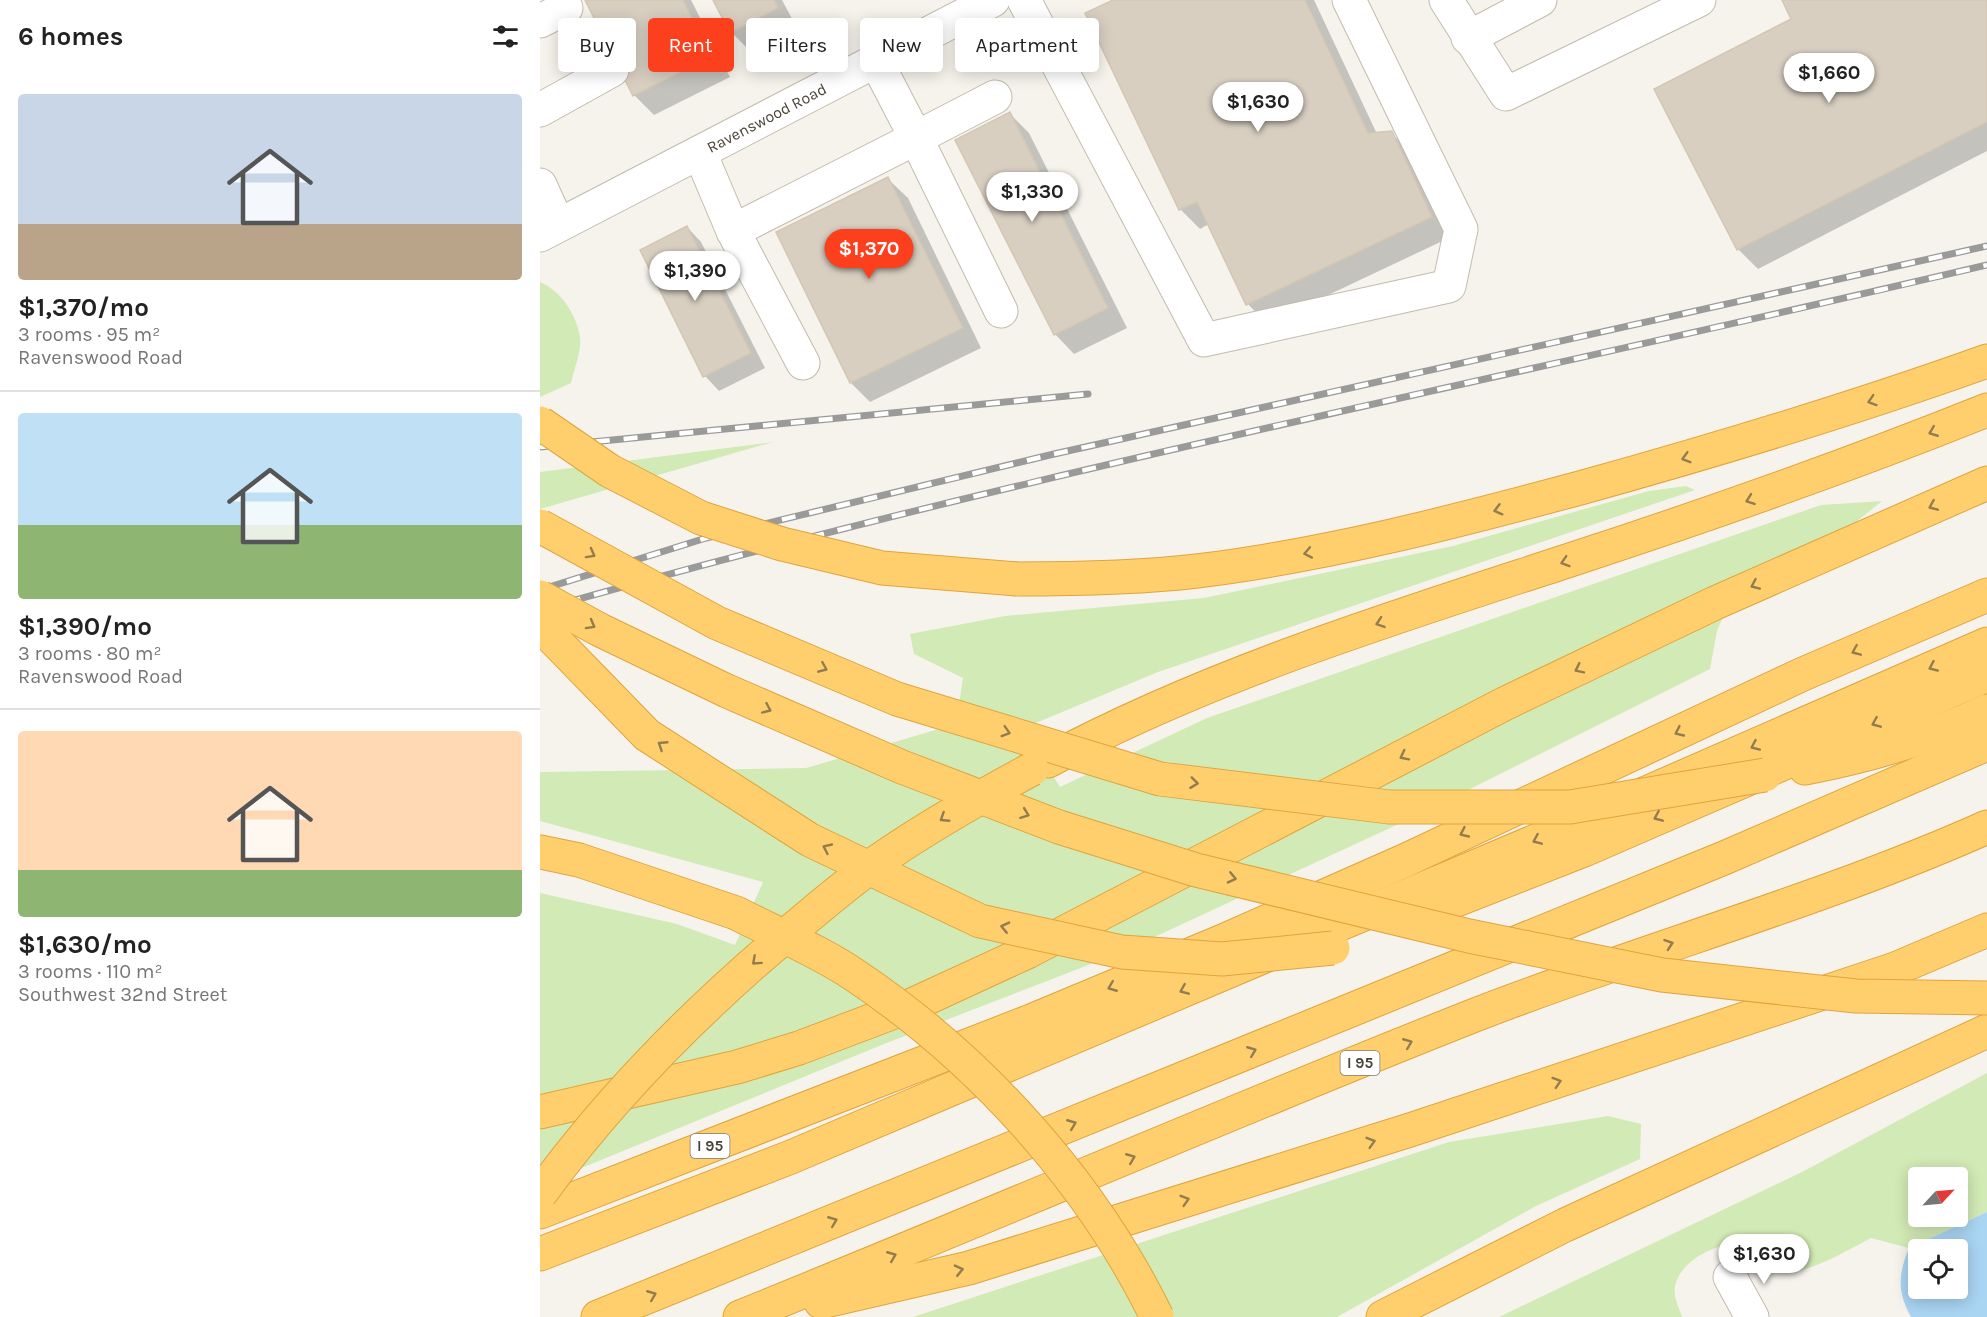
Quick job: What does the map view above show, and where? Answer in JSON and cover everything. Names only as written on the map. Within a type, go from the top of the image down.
[{"type":"highway","points":[[540,423],[610,471],[701,518],[782,544],[882,568],[1017,579],[1085,579],[1198,571],[1294,556],[1408,532],[1710,451],[1832,414],[1987,361]]},
{"type":"highway","points":[[540,1194],[600,1118],[665,1046],[782,939],[885,856],[959,808],[1032,769],[1157,708],[1287,656],[1750,500],[1987,410]]},
{"type":"highway","points":[[540,1112],[737,1067],[799,1048],[910,1006],[1027,952],[1504,705],[1715,603],[1987,483]]},
{"type":"highway","points":[[540,526],[717,623],[897,699],[1160,779],[1389,807],[1570,807],[1863,757],[1946,730],[1987,711]]},
{"type":"highway","name":"I 95","points":[[540,1212],[999,1033],[1223,942],[1416,855],[1803,674],[1987,595]]},
{"type":"highway","points":[[540,597],[600,630],[727,691],[902,767],[1059,827],[1196,870],[1469,936],[1662,975],[1856,996],[1987,998]]},
{"type":"highway","points":[[540,625],[647,735],[810,840],[980,921],[1122,952],[1222,959],[1333,948],[1584,850],[1987,675]]},
{"type":"highway","points":[[540,1254],[814,1148],[1564,829],[1987,644]]},
{"type":"highway","points":[[598,1317],[1724,858],[1987,744]]},
{"type":"highway","name":"I 95","points":[[740,1317],[1476,1015],[1641,954],[1801,899],[1987,827]]},
{"type":"highway","points":[[540,852],[579,860],[736,913],[852,973],[937,1035],[1030,1128],[1092,1209],[1146,1294],[1157,1317]]},
{"type":"highway","points":[[759,1317],[969,1268],[1410,1130],[1895,969],[1987,930]]},
{"type":"highway","points":[[1383,1317],[1565,1225],[1987,1031]]},
{"type":"street","name":"Ravenswood Road","points":[[943,26],[993,0]]},
{"type":"street","points":[[1024,0],[1204,340],[1449,286],[1461,229],[1349,0]]},
{"type":"street","points":[[1446,0],[1468,38],[1506,94],[1699,0]]},
{"type":"street","points":[[1468,38],[1540,0]]},
{"type":"street","name":"Ravenswood Road","points":[[549,230],[860,69]]},
{"type":"street","points":[[540,110],[608,72]]},
{"type":"street","points":[[882,72],[1001,311]]},
{"type":"street","points":[[733,231],[995,97]]},
{"type":"street","points":[[700,153],[733,231],[803,363]]},
{"type":"street","points":[[540,185],[549,230]]},
{"type":"street","points":[[1730,1277],[1752,1317]]},
{"type":"green space","points":[[540,282],[554,291],[566,304],[575,320],[580,342],[571,383],[540,397]]},
{"type":"green space","points":[[773,442],[540,509],[540,472]]},
{"type":"green space","points":[[1686,486],[1695,490],[1158,672],[1024,728],[1060,787],[1207,718],[1821,505],[1882,501],[1830,543],[1730,600],[1717,631],[1710,669],[1416,816],[1122,952],[884,1044],[540,1185],[540,893],[677,924],[735,945],[763,882],[540,821],[540,772],[806,768],[956,724],[963,678],[914,654],[910,634],[1005,616],[1204,598],[1453,546],[1649,491]]},
{"type":"green space","points":[[1987,1073],[1987,1212],[1968,1221],[1968,1167],[1908,1167],[1908,1227],[1954,1227],[1928,1239],[1908,1239],[1908,1248],[1871,1238],[1807,1269],[1786,1273],[1771,1266],[1760,1252],[1750,1246],[1740,1244],[1716,1248],[1695,1259],[1679,1276],[1675,1294],[1682,1317],[1499,1317],[1802,1172]]},
{"type":"green space","points":[[1608,1116],[1641,1124],[1640,1159],[1536,1206],[1337,1317],[913,1317],[1449,1142]]},
{"type":"water","points":[[1987,1212],[1987,1317],[1911,1317],[1901,1291],[1903,1267],[1908,1251],[1908,1299],[1968,1299],[1968,1239],[1928,1239],[1954,1227],[1968,1227],[1968,1221]]},
{"type":"building","points":[[585,0],[683,0],[692,18],[648,18],[648,72],[681,72],[633,96],[621,72],[636,72],[636,18],[594,18]]},
{"type":"building","points":[[713,0],[774,0],[778,8],[759,18],[746,18],[746,25],[734,31],[734,18],[722,18]]},
{"type":"building","points":[[1113,0],[1305,0],[1368,133],[1392,131],[1432,217],[1246,305],[1197,202],[1179,210],[1099,42],[1099,18],[1087,18],[1085,13]]},
{"type":"building","points":[[1782,0],[1987,0],[1987,122],[1737,250],[1654,89],[1791,19]]},
{"type":"building","points":[[1010,112],[1108,308],[1054,335],[955,140]]},
{"type":"building","points":[[888,177],[963,328],[850,383],[776,232]]},
{"type":"building","points":[[687,226],[751,353],[703,377],[640,250]]},
{"type":"railway","points":[[540,590],[706,538],[1054,454],[1987,246]]},
{"type":"railway","points":[[540,610],[719,561],[1080,471],[1987,265]]},
{"type":"railway","points":[[540,447],[1088,394]]}]
